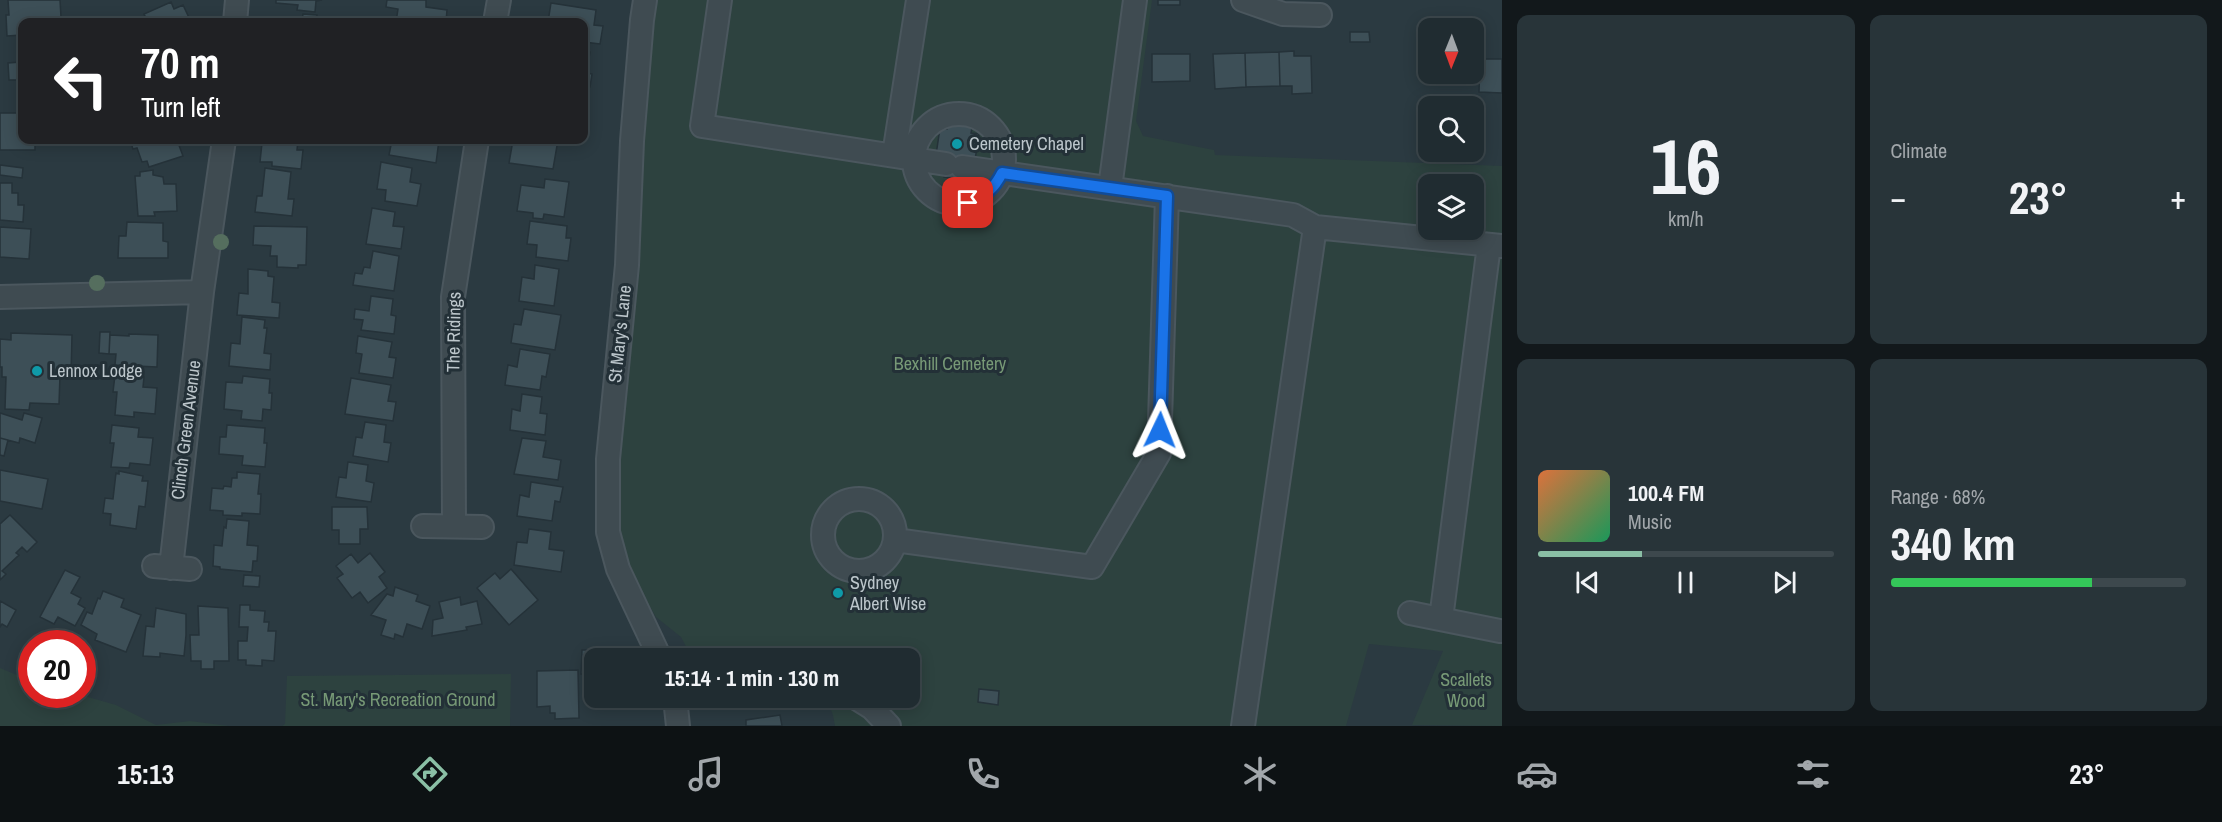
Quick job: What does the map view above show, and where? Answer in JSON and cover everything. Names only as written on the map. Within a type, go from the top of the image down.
[{"type":"street","points":[[235,18],[237,0]]},
{"type":"street","points":[[496,18],[499,0]]},
{"type":"street","name":"St Mary's Lane","points":[[645,0],[632,141],[627,265],[608,459],[608,532],[618,568],[655,648]]},
{"type":"street","points":[[720,0],[702,126],[1002,173],[1293,215],[1315,227],[1496,246],[1441,619]]},
{"type":"street","points":[[903,157],[931,123],[948,114],[966,113],[984,121],[997,134],[1004,152],[1002,173],[995,185],[983,197],[968,203],[951,204],[935,198],[923,187],[903,157],[918,0]]},
{"type":"street","points":[[1110,188],[1136,0]]},
{"type":"street","points":[[1243,0],[1283,14],[1320,15]]},
{"type":"street","name":"Clinch Green Avenue","points":[[172,568],[202,292],[223,144]]},
{"type":"street","name":"The Ridings","points":[[454,526],[453,297],[476,144]]},
{"type":"street","points":[[895,540],[1092,567],[1159,453],[1167,196]]},
{"type":"street","points":[[1243,726],[1315,227]]},
{"type":"street","points":[[0,297],[202,292]]},
{"type":"street","points":[[423,526],[482,527]]},
{"type":"street","points":[[1410,613],[1500,631]]},
{"type":"street","points":[[676,708],[678,726]]},
{"type":"street","points":[[873,708],[889,726]]},
{"type":"green space","name":"Bexhill Cemetery","points":[[656,0],[1152,0],[1136,121],[1143,136],[1214,150],[1215,155],[1502,166],[1502,726],[1412,725],[1443,651],[1369,644],[1346,726],[835,726],[830,708],[920,708],[920,648],[687,648],[681,637],[656,617],[628,571],[618,532],[618,460],[642,142]]},
{"type":"green space","points":[[0,668],[18,676],[18,708],[96,708],[96,699],[116,705],[156,725],[190,721],[229,726],[0,726]]},
{"type":"green space","name":"St. Mary's Recreation Ground","points":[[511,674],[510,726],[282,726],[285,724],[287,676]]},
{"type":"building","points":[[8,0],[60,0],[61,17],[18,18],[18,35],[7,36],[6,15],[9,15]]},
{"type":"building","points":[[276,0],[322,0],[316,1],[315,12],[297,10],[298,5],[276,3]]},
{"type":"building","points":[[387,0],[426,0],[426,7],[447,10],[446,18],[397,18],[398,9],[386,7]]},
{"type":"building","points":[[1158,0],[1180,0],[1180,5],[1158,5]]},
{"type":"building","points":[[171,2],[174,9],[183,5],[189,18],[146,18],[144,14]]},
{"type":"building","points":[[551,3],[596,10],[594,25],[603,26],[600,44],[588,42],[588,18],[549,18]]},
{"type":"building","points":[[303,14],[317,15],[317,18],[302,18]]},
{"type":"building","points":[[1350,32],[1369,32],[1370,42],[1350,42]]},
{"type":"building","points":[[1294,51],[1294,56],[1311,56],[1312,93],[1292,94],[1292,86],[1280,86],[1279,52]]},
{"type":"building","points":[[1279,52],[1280,86],[1246,87],[1245,53]]},
{"type":"building","points":[[1245,53],[1246,87],[1215,89],[1213,54]]},
{"type":"building","points":[[1152,54],[1190,54],[1190,81],[1152,82]]},
{"type":"building","points":[[1484,59],[1502,59],[1502,93],[1479,92],[1479,84],[1484,84]]},
{"type":"building","points":[[18,62],[18,80],[9,80],[8,63]]},
{"type":"building","points":[[588,73],[592,74],[590,87],[588,87]]},
{"type":"building","points":[[0,113],[18,113],[18,144],[35,144],[35,150],[0,150]]},
{"type":"building","name":"Cemetery Chapel","points":[[948,118],[973,122],[971,133],[979,134],[975,160],[963,159],[960,179],[944,177],[947,156],[936,155],[940,128],[947,129]]},
{"type":"building","points":[[131,144],[178,144],[183,156],[149,167],[147,161],[142,162],[137,148],[133,149]]},
{"type":"building","points":[[262,144],[298,144],[297,150],[303,150],[301,169],[272,166],[272,162],[260,162]]},
{"type":"building","points":[[391,144],[438,144],[436,163],[389,155]]},
{"type":"building","points":[[512,144],[557,144],[553,169],[509,163]]},
{"type":"building","points":[[381,162],[412,168],[410,182],[421,184],[417,206],[385,201],[386,190],[377,189]]},
{"type":"building","points":[[0,165],[23,168],[22,178],[0,175]]},
{"type":"building","points":[[265,168],[291,172],[288,199],[294,199],[292,216],[255,212],[257,196],[262,196]]},
{"type":"building","points":[[153,170],[153,175],[163,177],[164,184],[176,184],[177,211],[154,212],[155,216],[138,216],[135,176],[140,176],[140,172]]},
{"type":"building","points":[[545,179],[569,182],[564,217],[544,214],[543,219],[533,218],[533,213],[517,211],[521,185],[544,188]]},
{"type":"building","points":[[0,183],[12,183],[12,193],[18,193],[18,205],[24,205],[23,222],[0,220]]},
{"type":"building","points":[[372,208],[395,212],[393,226],[404,227],[401,249],[366,244]]},
{"type":"building","points":[[530,221],[567,226],[566,238],[571,238],[568,261],[536,257],[537,245],[527,244]]},
{"type":"building","points":[[127,222],[163,223],[163,241],[168,242],[168,258],[118,258],[119,236],[126,236]]},
{"type":"building","points":[[254,226],[307,227],[306,265],[298,265],[298,268],[277,267],[277,256],[270,256],[271,246],[253,245]]},
{"type":"building","points":[[0,227],[31,229],[29,259],[0,257]]},
{"type":"building","points":[[373,251],[399,256],[394,291],[353,285],[355,273],[362,274],[364,267],[370,268]]},
{"type":"building","points":[[535,265],[559,269],[554,306],[519,301],[522,277],[534,279]]},
{"type":"building","points":[[248,269],[268,271],[268,276],[274,277],[272,302],[280,303],[279,318],[237,315],[239,293],[248,294]]},
{"type":"building","points":[[371,296],[393,299],[391,315],[396,316],[394,334],[361,330],[363,320],[354,319],[355,309],[369,311]]},
{"type":"building","points":[[524,309],[561,315],[555,350],[511,343],[514,324],[521,325]]},
{"type":"building","points":[[242,317],[265,320],[264,328],[267,328],[264,353],[271,354],[270,370],[229,366],[231,343],[240,344]]},
{"type":"building","points":[[100,332],[110,332],[109,354],[99,353]]},
{"type":"building","name":"Lennox Lodge","points":[[11,333],[72,335],[71,375],[60,375],[59,404],[30,403],[29,410],[5,409],[6,377],[2,377],[2,367],[0,367],[0,339],[11,340]]},
{"type":"building","points":[[129,334],[158,335],[157,367],[115,365],[116,354],[109,354],[110,335],[129,336]]},
{"type":"building","points":[[358,336],[392,342],[389,357],[396,358],[393,378],[359,373],[362,354],[356,353]]},
{"type":"building","points":[[520,349],[550,354],[546,377],[542,376],[540,390],[505,385],[508,365],[517,367]]},
{"type":"building","points":[[115,375],[144,377],[143,387],[157,388],[155,414],[134,412],[134,417],[115,415],[117,392],[113,392]]},
{"type":"building","points":[[243,376],[270,379],[271,410],[263,409],[262,421],[241,419],[242,411],[224,409],[226,382],[242,383]]},
{"type":"building","points":[[351,378],[391,385],[388,401],[396,402],[393,421],[345,414]]},
{"type":"building","points":[[522,394],[542,397],[540,413],[547,414],[545,435],[510,430],[512,409],[520,411]]},
{"type":"building","points":[[0,413],[22,420],[24,413],[42,418],[35,443],[20,438],[19,443],[0,438]]},
{"type":"building","points":[[365,422],[386,425],[384,442],[391,443],[388,462],[353,456],[356,437],[362,438]]},
{"type":"building","points":[[112,425],[139,428],[138,437],[153,438],[150,465],[130,463],[129,468],[111,467],[114,443],[110,443]]},
{"type":"building","points":[[227,425],[265,428],[264,443],[267,443],[265,467],[242,465],[243,456],[219,454],[220,437],[226,437]]},
{"type":"building","points":[[0,438],[8,440],[4,456],[0,455]]},
{"type":"building","points":[[522,438],[546,441],[543,457],[561,460],[558,480],[514,474]]},
{"type":"building","points":[[348,462],[368,465],[366,481],[374,483],[371,502],[336,497],[339,477],[346,478]]},
{"type":"building","points":[[0,470],[48,479],[42,509],[0,501]]},
{"type":"building","points":[[119,471],[143,476],[142,481],[148,481],[145,507],[139,506],[136,529],[110,525],[111,514],[103,513],[105,498],[113,499],[116,473],[119,474]]},
{"type":"building","points":[[237,472],[260,474],[258,494],[261,494],[260,514],[223,515],[223,511],[210,510],[212,488],[231,487],[232,478],[237,478]]},
{"type":"building","points":[[531,482],[563,487],[560,502],[555,501],[552,521],[517,516],[520,495],[529,497]]},
{"type":"building","points":[[332,507],[367,507],[368,529],[360,529],[360,544],[339,544],[339,530],[332,530]]},
{"type":"building","points":[[10,515],[37,542],[27,552],[22,547],[16,553],[19,555],[2,571],[6,574],[0,580],[0,524]]},
{"type":"building","points":[[227,519],[249,521],[247,545],[258,546],[257,561],[253,561],[252,572],[220,569],[220,567],[213,566],[214,545],[222,546]]},
{"type":"building","points":[[529,529],[551,532],[549,549],[564,551],[561,572],[514,565],[517,542],[527,543]]},
{"type":"building","points":[[370,553],[385,572],[379,577],[387,588],[368,603],[360,592],[352,598],[337,578],[343,574],[336,566],[351,554],[358,563]]},
{"type":"building","points":[[511,569],[538,600],[509,625],[477,588],[495,573],[500,579]]},
{"type":"building","points":[[65,570],[80,577],[71,593],[81,598],[78,604],[85,608],[75,626],[58,617],[54,624],[40,617]]},
{"type":"building","points":[[244,575],[260,576],[259,587],[243,586]]},
{"type":"building","points":[[395,587],[418,595],[416,601],[430,606],[422,629],[407,624],[403,637],[395,634],[394,639],[381,635],[386,620],[371,615],[387,594],[393,596]]},
{"type":"building","points":[[103,591],[124,599],[121,607],[141,615],[126,652],[96,640],[96,630],[90,630],[81,625],[87,612],[92,614],[98,598],[100,599]]},
{"type":"building","points":[[460,597],[461,605],[477,601],[482,624],[466,627],[467,630],[432,636],[433,620],[443,618],[439,602]]},
{"type":"building","points":[[0,601],[16,610],[7,627],[2,624],[0,627]]},
{"type":"building","points":[[240,605],[250,605],[250,610],[265,611],[264,622],[269,622],[268,631],[276,631],[274,661],[262,660],[262,666],[246,665],[246,660],[238,660],[238,641],[247,641],[248,627],[239,627]]},
{"type":"building","points":[[198,606],[228,608],[229,661],[214,661],[214,669],[201,669],[201,661],[191,661],[190,635],[199,635]]},
{"type":"building","points":[[156,608],[186,614],[184,656],[160,653],[160,657],[143,656],[146,626],[154,627]]},
{"type":"building","points":[[582,650],[584,650],[584,674],[581,674]]},
{"type":"building","points":[[578,670],[579,718],[555,719],[555,713],[550,713],[550,706],[537,707],[537,671]]},
{"type":"building","points":[[979,689],[999,691],[998,705],[978,702]]},
{"type":"building","points":[[780,715],[782,726],[746,726],[746,720]]},
{"type":"place","name":"Cemetery Chapel","points":[[957,144]]},
{"type":"place","name":"Lennox Lodge","points":[[37,371]]},
{"type":"place","name":"Sydney Albert Wise","points":[[838,593]]},
{"type":"route","points":[[968,203],[983,197],[995,185],[1002,173],[1167,196],[1160,430]]},
{"type":"park label","name":"Scallets Wood","points":[[1466,690]]}]
